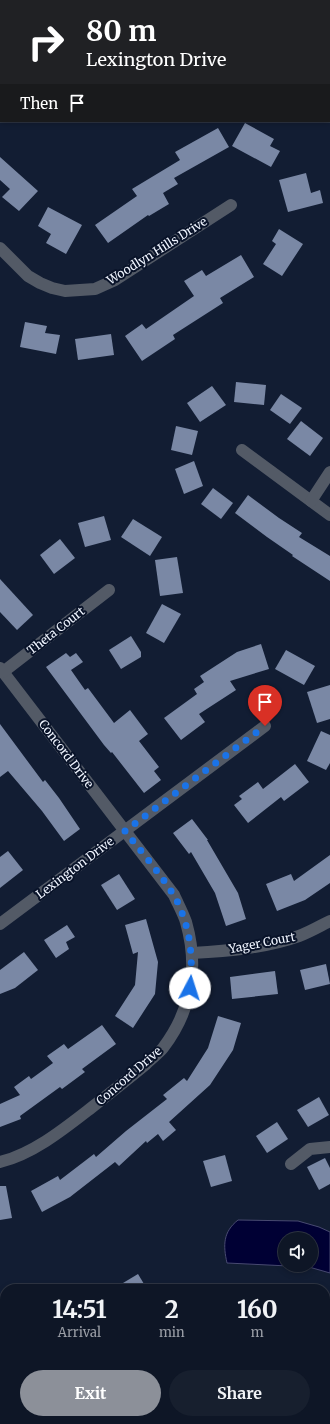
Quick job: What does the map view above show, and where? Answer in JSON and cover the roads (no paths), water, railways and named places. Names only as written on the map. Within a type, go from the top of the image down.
[{"type":"street","name":"Woodlyn Hills Drive","points":[[0,248],[28,276],[40,283],[65,291],[95,289],[115,280],[231,205]]},
{"type":"street","points":[[242,450],[330,515]]},
{"type":"street","points":[[311,501],[330,472]]},
{"type":"street","name":"Theta Court","points":[[2,670],[109,590]]},
{"type":"street","name":"Concord Drive","points":[[0,1162],[6,1161],[38,1146],[64,1129],[126,1081],[162,1049],[180,1021],[187,1004],[192,969],[192,953],[189,933],[174,894],[2,670]]},
{"type":"street","name":"Lexington Drive","points":[[0,924],[265,726]]},
{"type":"street","name":"Yager Court","points":[[192,953],[232,950],[280,942],[301,936],[330,921]]},
{"type":"street","points":[[291,1164],[310,1149],[330,1147]]}]
